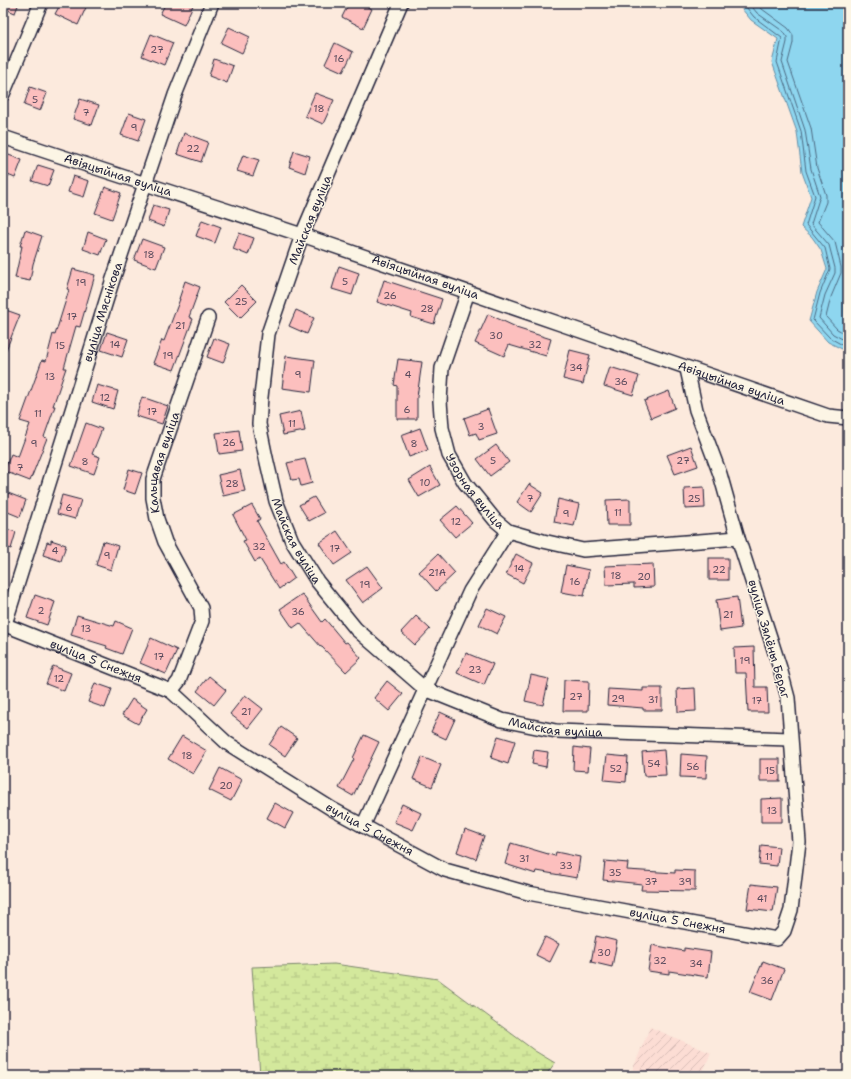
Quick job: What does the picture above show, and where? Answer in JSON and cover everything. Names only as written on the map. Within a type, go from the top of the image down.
[{"type":"street","points":[[3,94],[41,3]]},
{"type":"street","name":"вуліца Мяснікова","points":[[4,624],[112,282],[175,95],[212,3]]},
{"type":"street","name":"Майская вуліца","points":[[401,3],[302,235],[268,334],[259,424],[276,500],[292,541],[318,581],[356,629],[425,689],[502,720],[556,730],[790,739]]},
{"type":"street","name":"Авіяцыйная вуліца","points":[[3,137],[145,185],[302,235],[687,369],[828,416],[848,418]]},
{"type":"street","name":"Узорная вуліца","points":[[468,292],[442,368],[440,401],[442,428],[449,455],[465,483],[495,520],[508,531],[542,541],[583,550],[738,538]]},
{"type":"street","name":"Кальцавая вуліца","points":[[171,691],[179,681],[202,621],[201,608],[165,542],[156,519],[152,498],[153,479],[208,318]]},
{"type":"street","name":"вуліца Зялёны Бераг","points":[[687,369],[696,410],[720,474],[738,538],[780,668],[788,698],[799,842],[791,910],[784,931],[777,939]]},
{"type":"street","points":[[363,826],[470,591],[508,531]]},
{"type":"street","name":"вуліца 5 Снежня","points":[[4,624],[171,691],[227,743],[332,809],[445,870],[528,893],[777,939]]},
{"type":"shaded area","points":[[650,1027],[711,1053],[701,1076],[630,1076]]},
{"type":"green space","points":[[334,964],[438,979],[535,1051],[555,1063],[545,1076],[260,1075],[252,967]]},
{"type":"water","points":[[737,3],[848,3],[848,352],[828,342],[809,321],[817,292],[827,269],[821,250],[812,237],[801,227],[811,197],[802,172],[797,132],[772,62],[778,39],[751,20]]},
{"type":"building","points":[[3,3],[19,3],[15,13],[3,8]]},
{"type":"building","points":[[61,3],[88,3],[78,25],[55,14]]},
{"type":"building","points":[[166,3],[194,3],[184,25],[160,14]]},
{"type":"building","points":[[349,3],[359,3],[372,9],[363,28],[342,17]]},
{"type":"building","points":[[229,27],[250,37],[242,53],[221,43]]},
{"type":"building","points":[[151,34],[173,43],[164,65],[142,56]]},
{"type":"building","points":[[335,43],[353,52],[343,72],[325,64]]},
{"type":"building","points":[[214,59],[233,66],[227,83],[209,76]]},
{"type":"building","points":[[30,87],[47,93],[40,111],[24,105]]},
{"type":"building","points":[[315,93],[334,100],[323,124],[305,116]]},
{"type":"building","points":[[80,99],[99,105],[92,125],[73,119]]},
{"type":"building","points":[[129,113],[146,119],[138,141],[121,135]]},
{"type":"building","points":[[184,133],[208,142],[201,162],[177,154]]},
{"type":"building","points":[[294,151],[310,156],[305,173],[289,167]]},
{"type":"building","points":[[6,154],[22,160],[15,178],[3,173],[3,162]]},
{"type":"building","points":[[243,155],[259,160],[253,176],[237,171]]},
{"type":"building","points":[[38,165],[54,170],[48,186],[32,181]]},
{"type":"building","points":[[73,176],[89,181],[84,197],[68,192]]},
{"type":"building","points":[[105,187],[121,193],[112,219],[95,213]]},
{"type":"building","points":[[153,205],[169,210],[164,227],[148,221]]},
{"type":"building","points":[[202,220],[221,227],[215,243],[196,236]]},
{"type":"building","points":[[25,230],[42,236],[33,264],[30,281],[15,278],[22,246],[20,246]]},
{"type":"building","points":[[88,232],[106,239],[100,255],[83,249]]},
{"type":"building","points":[[239,233],[254,238],[248,255],[233,249]]},
{"type":"building","points":[[142,239],[164,247],[156,268],[134,260]]},
{"type":"building","points":[[339,266],[359,273],[352,295],[332,289]]},
{"type":"building","points":[[73,269],[95,275],[80,327],[76,326],[64,368],[66,368],[44,437],[47,438],[30,481],[4,471],[11,454],[18,457],[30,424],[20,421],[42,360],[46,361],[53,334],[55,335],[69,290],[67,289]]},
{"type":"building","points":[[384,280],[442,299],[434,324],[411,317],[412,313],[377,302]]},
{"type":"building","points":[[185,281],[200,287],[189,317],[193,319],[174,370],[153,363],[162,340],[164,341],[180,299]]},
{"type":"building","points":[[241,285],[257,301],[240,318],[224,302]]},
{"type":"building","points":[[3,309],[20,315],[4,355],[3,354]]},
{"type":"building","points":[[296,310],[314,318],[307,334],[289,326]]},
{"type":"building","points":[[488,314],[516,328],[551,339],[546,356],[509,345],[504,356],[475,343]]},
{"type":"building","points":[[107,332],[128,339],[122,357],[101,350]]},
{"type":"building","points":[[214,338],[230,344],[223,363],[207,357]]},
{"type":"building","points":[[570,350],[590,355],[583,384],[563,379]]},
{"type":"building","points":[[286,356],[315,360],[311,392],[282,388]]},
{"type":"building","points":[[398,359],[422,362],[417,397],[417,419],[397,419],[397,386],[394,385]]},
{"type":"building","points":[[610,367],[639,376],[633,395],[604,386]]},
{"type":"building","points":[[97,385],[118,391],[113,409],[92,402]]},
{"type":"building","points":[[669,391],[675,408],[651,418],[644,401]]},
{"type":"building","points":[[142,397],[168,406],[162,424],[136,416]]},
{"type":"building","points":[[488,409],[497,434],[479,440],[476,433],[470,435],[464,418]]},
{"type":"building","points":[[301,411],[305,431],[283,435],[279,416]]},
{"type":"building","points":[[86,423],[102,429],[92,454],[100,457],[94,474],[71,466]]},
{"type":"building","points":[[420,428],[428,450],[409,457],[401,435]]},
{"type":"building","points":[[239,430],[242,451],[219,454],[216,433]]},
{"type":"building","points":[[496,445],[509,462],[490,476],[477,459]]},
{"type":"building","points":[[691,446],[698,466],[675,474],[667,455]]},
{"type":"building","points":[[305,459],[312,483],[301,486],[299,479],[292,480],[287,463]]},
{"type":"building","points":[[430,467],[440,485],[419,497],[409,480]]},
{"type":"building","points":[[129,469],[142,473],[135,494],[123,490]]},
{"type":"building","points":[[240,470],[245,491],[223,496],[218,475]]},
{"type":"building","points":[[529,484],[543,493],[531,512],[517,502]]},
{"type":"building","points":[[704,487],[705,508],[685,509],[684,488]]},
{"type":"building","points":[[8,493],[26,500],[20,517],[3,510]]},
{"type":"building","points":[[62,495],[81,500],[75,519],[57,514]]},
{"type":"building","points":[[314,497],[324,513],[309,521],[299,505]]},
{"type":"building","points":[[558,499],[579,504],[574,526],[554,522]]},
{"type":"building","points":[[630,499],[630,525],[607,525],[606,500]]},
{"type":"building","points":[[252,505],[260,519],[257,521],[281,564],[284,562],[294,578],[279,589],[260,559],[255,562],[243,541],[246,540],[233,515]]},
{"type":"building","points":[[457,506],[472,523],[455,537],[440,520]]},
{"type":"building","points":[[3,528],[16,532],[11,549],[3,546]]},
{"type":"building","points":[[337,531],[352,553],[334,565],[319,543]]},
{"type":"building","points":[[51,540],[66,545],[61,561],[43,555],[47,542],[51,543]]},
{"type":"building","points":[[103,541],[118,546],[111,570],[96,565]]},
{"type":"building","points":[[438,554],[455,573],[436,591],[419,572]]},
{"type":"building","points":[[516,554],[533,563],[523,583],[506,574]]},
{"type":"building","points":[[709,558],[728,558],[728,580],[709,580]]},
{"type":"building","points":[[653,564],[654,587],[634,588],[634,584],[606,585],[605,566]]},
{"type":"building","points":[[566,565],[589,570],[584,596],[561,592]]},
{"type":"building","points":[[367,566],[383,588],[363,603],[346,580]]},
{"type":"building","points":[[302,594],[322,622],[325,619],[345,643],[347,642],[361,658],[346,672],[300,623],[293,628],[280,609]]},
{"type":"building","points":[[35,595],[55,602],[47,625],[27,618]]},
{"type":"building","points":[[737,597],[741,628],[720,631],[716,600]]},
{"type":"building","points":[[487,608],[506,617],[497,634],[479,625]]},
{"type":"building","points":[[77,615],[114,626],[116,621],[132,628],[122,654],[106,648],[107,646],[71,635]]},
{"type":"building","points":[[416,616],[430,629],[415,645],[401,632]]},
{"type":"building","points":[[151,638],[177,650],[166,674],[140,663]]},
{"type":"building","points":[[754,647],[755,687],[767,687],[768,712],[748,712],[746,673],[735,673],[734,648]]},
{"type":"building","points":[[466,653],[493,664],[484,685],[457,673]]},
{"type":"building","points":[[53,666],[71,673],[64,691],[46,684]]},
{"type":"building","points":[[531,675],[549,679],[543,705],[525,701]]},
{"type":"building","points":[[209,676],[226,690],[214,705],[197,691]]},
{"type":"building","points":[[564,680],[589,681],[588,711],[563,711]]},
{"type":"building","points":[[387,681],[403,694],[389,711],[374,698]]},
{"type":"building","points":[[95,683],[112,689],[105,708],[88,702]]},
{"type":"building","points":[[643,688],[662,688],[662,710],[643,710],[643,708],[607,705],[608,689],[643,691]]},
{"type":"building","points":[[695,688],[696,711],[678,712],[677,689]]},
{"type":"building","points":[[245,695],[263,709],[248,728],[230,714]]},
{"type":"building","points":[[132,699],[147,709],[138,724],[122,715]]},
{"type":"building","points":[[440,712],[455,719],[446,739],[431,732]]},
{"type":"building","points":[[281,727],[297,738],[285,756],[269,745]]},
{"type":"building","points":[[364,735],[379,742],[353,796],[339,788]]},
{"type":"building","points":[[182,736],[207,751],[193,774],[168,759]]},
{"type":"building","points":[[498,736],[515,741],[508,764],[491,758]]},
{"type":"building","points":[[574,747],[590,749],[588,771],[573,770]]},
{"type":"building","points":[[534,750],[548,752],[546,767],[532,764]]},
{"type":"building","points":[[664,750],[666,775],[644,776],[642,752]]},
{"type":"building","points":[[681,754],[707,756],[706,778],[680,777]]},
{"type":"building","points":[[607,755],[628,757],[626,782],[604,780]]},
{"type":"building","points":[[422,757],[441,765],[432,787],[413,779]]},
{"type":"building","points":[[760,759],[780,759],[780,781],[760,781]]},
{"type":"building","points":[[220,768],[242,780],[231,801],[209,790]]},
{"type":"building","points":[[782,798],[782,822],[761,822],[761,799]]},
{"type":"building","points":[[275,803],[293,813],[285,828],[267,818]]},
{"type":"building","points":[[402,804],[421,813],[413,830],[394,822]]},
{"type":"building","points":[[465,829],[484,836],[476,859],[457,852]]},
{"type":"building","points":[[511,843],[555,856],[556,852],[580,857],[577,878],[537,871],[536,874],[505,864]]},
{"type":"building","points":[[761,845],[779,847],[777,866],[759,864]]},
{"type":"building","points":[[605,861],[628,863],[627,870],[675,873],[675,870],[695,871],[695,891],[641,890],[642,884],[603,880]]},
{"type":"building","points":[[751,884],[777,887],[773,912],[747,909]]},
{"type":"building","points":[[596,936],[617,941],[612,967],[591,962]]},
{"type":"building","points":[[545,937],[559,944],[550,962],[536,955]]},
{"type":"building","points":[[652,945],[684,951],[684,948],[711,952],[708,977],[669,971],[669,974],[648,971]]},
{"type":"building","points":[[763,961],[784,969],[772,1000],[750,992]]}]
